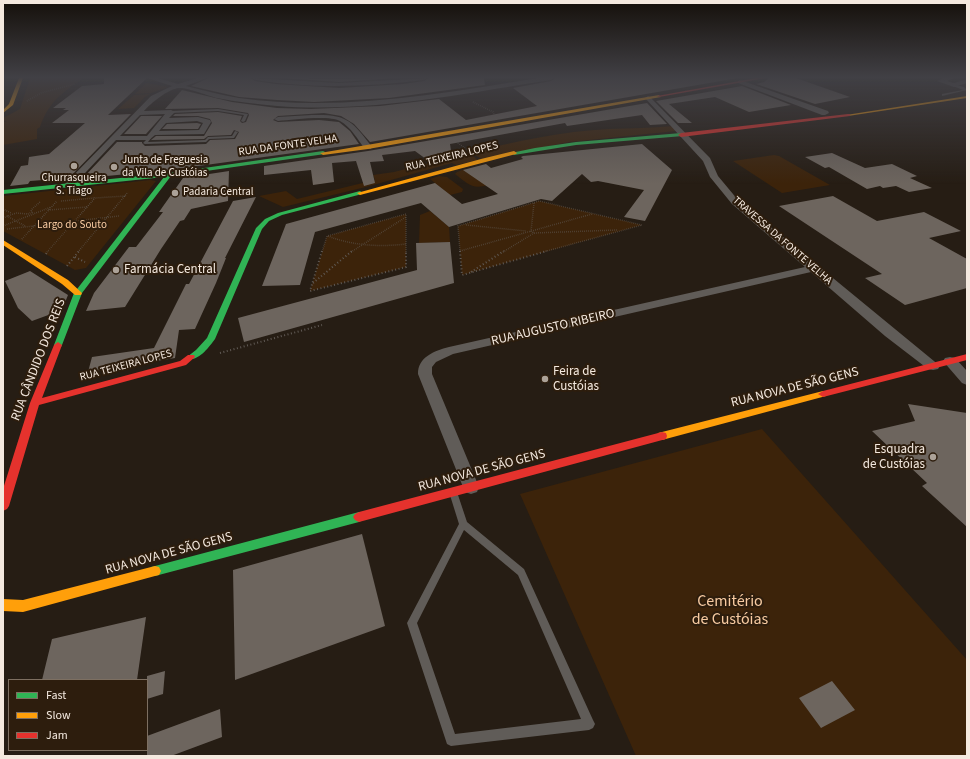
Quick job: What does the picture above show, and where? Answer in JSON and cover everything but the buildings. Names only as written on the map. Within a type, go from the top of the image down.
[{"type":"street","points":[[68,186],[137,113]]},
{"type":"street","points":[[151,135],[170,113]]},
{"type":"street","points":[[323,118],[325,113]]},
{"type":"street","name":"RUA DA FONTE VELHA","points":[[170,175],[368,147],[561,113]]},
{"type":"street","name":"TRAVESSA DA FONTE VELHA","points":[[663,113],[707,160],[714,177],[735,202],[890,333],[934,366]]},
{"type":"street","name":"RUA TEIXEIRA LOPES","points":[[35,404],[183,363],[199,352],[211,339],[259,228],[267,220],[280,214],[482,160],[539,148],[578,143],[684,134],[859,113]]},
{"type":"street","points":[[113,138],[201,132],[207,122],[198,119],[164,120]]},
{"type":"street","points":[[278,119],[341,119],[352,127],[368,147]]},
{"type":"street","points":[[3,192],[170,175]]},
{"type":"street","points":[[3,242],[65,282],[78,293],[170,175]]},
{"type":"street","name":"RUA AUGUSTO RIBEIRO","points":[[471,487],[425,374],[425,366],[431,359],[449,351],[812,268]]},
{"type":"street","points":[[65,282],[75,282],[93,274]]},
{"type":"street","name":"RUA CÂNDIDO DOS REIS","points":[[3,506],[35,404],[78,293]]},
{"type":"street","name":"RUA NOVA DE SÃO GENS","points":[[3,605],[23,606],[776,405],[967,357]]},
{"type":"street","points":[[950,362],[967,380]]},
{"type":"lane","points":[[242,113],[246,114],[243,121]]},
{"type":"lane","points":[[151,135],[145,143],[206,141],[208,138],[233,137],[236,132]]},
{"type":"lane","points":[[453,492],[463,524],[522,572],[589,724],[451,740],[412,623],[463,524]]},
{"type":"path","points":[[494,113],[496,119],[502,124]]},
{"type":"path","points":[[444,134],[482,160]]},
{"type":"path","points":[[67,266],[109,217],[131,188]]},
{"type":"path","points":[[51,257],[46,254],[95,198],[126,196]]},
{"type":"path","points":[[27,244],[21,240],[57,201]]},
{"type":"path","points":[[540,201],[594,214],[642,225],[462,276],[458,226],[540,201]]},
{"type":"path","points":[[30,214],[32,212],[30,210],[41,202],[35,203]]},
{"type":"path","points":[[530,231],[534,203]]},
{"type":"path","points":[[3,229],[17,220],[52,206]]},
{"type":"path","points":[[48,210],[87,207]]},
{"type":"path","points":[[3,209],[11,213]]},
{"type":"path","points":[[3,218],[11,213],[21,211],[30,214]]},
{"type":"path","points":[[328,236],[406,214],[406,217]]},
{"type":"path","points":[[460,251],[594,214]]},
{"type":"path","points":[[7,216],[26,226]]},
{"type":"path","points":[[3,229],[109,217]]},
{"type":"path","points":[[313,283],[347,255],[406,217]]},
{"type":"path","points":[[328,236],[310,291],[406,267],[406,217]]},
{"type":"path","points":[[463,224],[530,231],[534,233],[623,230]]},
{"type":"path","points":[[3,229],[9,234]]},
{"type":"path","points":[[467,274],[534,233]]},
{"type":"path","points":[[328,236],[343,242],[386,246],[406,244]]},
{"type":"path","points":[[75,257],[89,264]]},
{"type":"path","points":[[62,263],[71,268]]},
{"type":"path","points":[[214,354],[322,325]]},
{"type":"green space","points":[[12,113],[46,113],[40,127],[37,129],[37,139],[3,145],[3,122],[7,121],[3,121],[3,118]]},
{"type":"green space","points":[[673,126],[676,131],[569,142],[483,160],[470,152],[574,132]]},
{"type":"green space","points":[[469,153],[478,160],[456,165],[452,163],[366,187],[283,207],[259,196],[286,191],[297,199],[375,180],[373,175],[394,172]]},
{"type":"green space","points":[[774,155],[779,156],[830,185],[782,193],[733,161]]},
{"type":"green space","points":[[465,169],[488,185],[478,187],[470,185],[455,174]]},
{"type":"green space","points":[[439,176],[447,177],[463,189],[462,192],[450,195],[430,179]]},
{"type":"green space","name":"Largo do Souto","points":[[150,180],[156,181],[86,268],[75,270],[3,231],[3,196]]},
{"type":"green space","points":[[539,201],[642,225],[462,275],[458,226]]},
{"type":"green space","points":[[430,211],[449,227],[450,242],[419,243],[420,215]]},
{"type":"green space","points":[[406,214],[406,267],[310,291],[327,236]]},
{"type":"green space","name":"Cemitério de Custóias","points":[[762,429],[967,660],[967,756],[636,756],[520,494]]},
{"type":"traffic: fast","points":[[514,153],[576,144],[681,135]]},
{"type":"traffic: fast","points":[[3,192],[169,175],[323,153]]},
{"type":"traffic: fast","points":[[58,345],[78,293],[169,175]]},
{"type":"traffic: fast","points":[[191,357],[199,352],[211,339],[259,228],[267,220],[280,214],[360,193]]},
{"type":"traffic: fast","points":[[155,571],[359,517]]},
{"type":"traffic: slow","points":[[323,153],[368,147],[560,113]]},
{"type":"traffic: slow","points":[[848,115],[858,113]]},
{"type":"traffic: slow","points":[[360,193],[514,153]]},
{"type":"traffic: slow","points":[[3,242],[65,282],[78,293]]},
{"type":"traffic: slow","points":[[662,436],[823,394]]},
{"type":"traffic: slow","points":[[3,605],[23,606],[155,571]]},
{"type":"traffic: jam","points":[[681,135],[848,115]]},
{"type":"traffic: jam","points":[[3,506],[35,403],[58,345]]},
{"type":"traffic: jam","points":[[35,403],[183,363],[191,357]]},
{"type":"traffic: jam","points":[[823,394],[967,357]]},
{"type":"traffic: jam","points":[[359,517],[662,436]]},
{"type":"place","name":"Churrasqueira S. Tiago","points":[[74,166]]},
{"type":"place","name":"Junta de Freguesia da Vila de Custóias","points":[[114,167]]},
{"type":"place","name":"Padaria Central","points":[[175,193]]},
{"type":"place","name":"Farmácia Central","points":[[116,270]]},
{"type":"place","name":"Feira de Custóias","points":[[545,379]]},
{"type":"place","name":"Esquadra de Custóias","points":[[933,457]]}]
